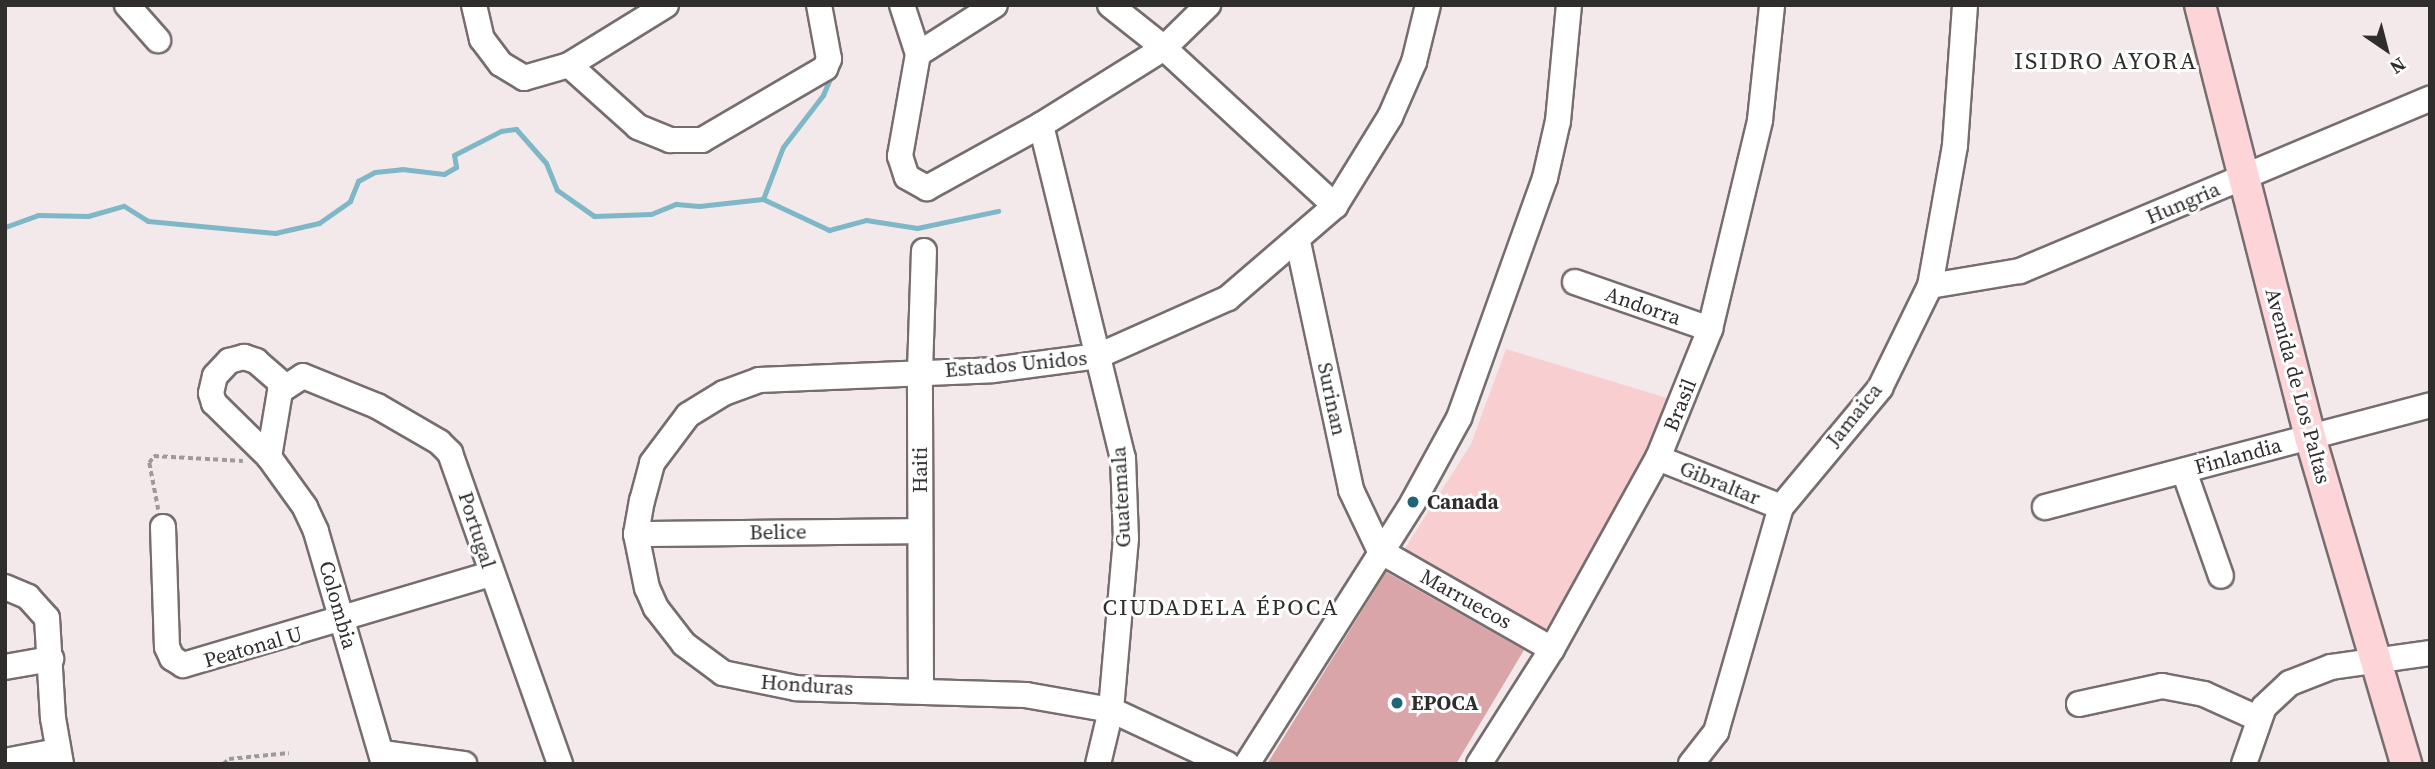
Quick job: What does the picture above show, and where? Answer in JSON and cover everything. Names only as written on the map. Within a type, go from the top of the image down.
[{"type":"main road","name":"Avenida de Los Paltas","points":[[2200,5],[2310,437],[2379,662],[2406,764]]},
{"type":"street","points":[[127,5],[158,40]]},
{"type":"street","points":[[474,5],[482,39],[501,64],[524,78],[569,65],[666,5]]},
{"type":"street","points":[[569,65],[638,127],[670,140],[702,140],[825,68],[829,60],[819,5]]},
{"type":"street","points":[[902,5],[918,54],[900,156],[907,177],[927,188],[1041,125],[1164,47],[1208,5]]},
{"type":"street","points":[[918,54],[995,5]]},
{"type":"street","points":[[1110,5],[1164,47],[1335,206]]},
{"type":"street","name":"Estados Unidos","points":[[688,415],[724,393],[759,380],[920,371],[993,370],[1098,356],[1228,298],[1298,242],[1335,206],[1390,117],[1414,62],[1429,5]]},
{"type":"street","points":[[1247,764],[1413,502],[1459,418],[1515,266],[1559,121],[1569,5]]},
{"type":"street","name":"Brasil","points":[[1479,764],[1552,649],[1658,458],[1710,330],[1760,120],[1772,5]]},
{"type":"street","name":"Jamaica","points":[[1691,764],[1716,732],[1781,507],[1880,388],[1930,286],[1955,145],[1965,5]]},
{"type":"street","name":"Hungria","points":[[1930,286],[2020,271],[2430,99]]},
{"type":"street","name":"Guatemala","points":[[1041,125],[1123,458],[1126,538],[1111,710],[1098,764]]},
{"type":"street","name":"Surinan","points":[[1298,242],[1351,490],[1380,551]]},
{"type":"street","name":"Haiti","points":[[921,690],[920,371],[924,251]]},
{"type":"street","name":"Andorra","points":[[1575,282],[1710,330]]},
{"type":"street","name":"Colombia","points":[[293,381],[244,357],[229,361],[215,376],[211,393],[214,403],[269,457],[305,507],[316,531],[341,622],[384,758]]},
{"type":"street","points":[[269,457],[293,381]]},
{"type":"street","name":"Portugal","points":[[293,381],[377,406],[439,442],[457,467],[491,574],[560,764]]},
{"type":"street","name":"Finlandia","points":[[2045,507],[2430,405]]},
{"type":"street","name":"Honduras","points":[[688,415],[652,464],[636,534],[647,588],[656,608],[684,644],[723,673],[796,688],[1026,695],[1111,710],[1227,764]]},
{"type":"street","name":"Gibraltar","points":[[1658,458],[1781,507]]},
{"type":"street","points":[[2184,471],[2221,576]]},
{"type":"street","name":"Peatonal U","points":[[163,527],[167,647],[183,665],[341,622]]},
{"type":"street","name":"Belice","points":[[636,534],[920,531]]},
{"type":"street","name":"Marruecos","points":[[1380,551],[1552,649]]},
{"type":"street","points":[[341,622],[491,574]]},
{"type":"street","points":[[5,587],[28,597],[47,618],[59,757],[5,761]]},
{"type":"street","points":[[2244,764],[2264,707],[2290,683],[2330,667],[2430,653]]},
{"type":"street","points":[[5,667],[51,659]]},
{"type":"street","points":[[2079,704],[2162,686],[2204,694],[2259,719]]},
{"type":"street","points":[[384,758],[464,764]]},
{"type":"path","points":[[163,527],[149,463],[154,456],[233,462],[269,457]]},
{"type":"path","points":[[223,764],[229,759],[289,753]]},
{"type":"shaded area","points":[[1506,349],[1667,398],[1648,456],[1542,635],[1400,556],[1471,444]]},
{"type":"building","name":"EPOCA","points":[[1386,572],[1524,650],[1456,764],[1267,764]]},
{"type":"waterway","points":[[5,227],[38,215],[88,216],[124,206],[148,221],[275,233],[319,223],[350,201],[358,181],[375,172],[402,169],[444,174],[456,167],[454,155],[501,131],[516,129],[546,163],[557,190],[594,216],[651,214],[676,204],[699,206],[763,199],[783,147],[823,95],[831,76]]},
{"type":"waterway","points":[[763,199],[829,230],[866,220],[917,228],[998,211]]},
{"type":"place","name":"Canada","points":[[1413,502]]},
{"type":"place","name":"EPOCA","points":[[1397,703]]},
{"type":"district","name":"ISIDRO AYORA","points":[[2106,61]]},
{"type":"district","name":"CIUDADELA ÉPOCA","points":[[1221,607]]}]
